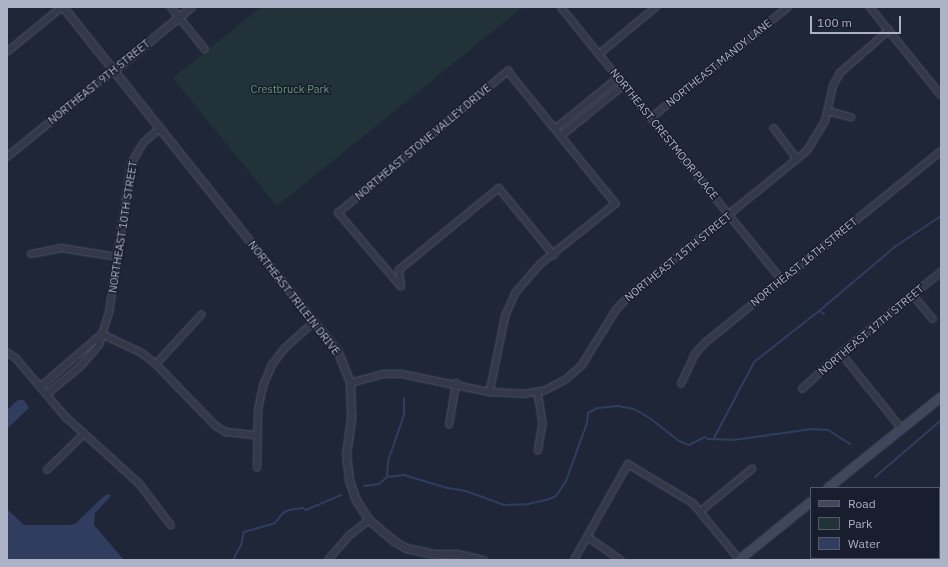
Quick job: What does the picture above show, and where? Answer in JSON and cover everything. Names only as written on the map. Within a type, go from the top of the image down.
[{"type":"main road","points":[[829,487],[941,397]]},
{"type":"main road","points":[[739,560],[810,503]]},
{"type":"street","points":[[7,52],[63,7]]},
{"type":"street","name":"NORTHEAST TRILEIN DRIVE","points":[[63,7],[337,350],[350,383],[352,420],[346,454],[349,480],[356,500],[369,520],[394,541],[406,548],[435,554],[457,554],[483,560]]},
{"type":"street","points":[[171,7],[205,49]]},
{"type":"street","name":"NORTHEAST 9TH STREET","points":[[7,157],[191,7]]},
{"type":"street","name":"NORTHEAST CRESTMOOR PLACE","points":[[561,7],[781,279]]},
{"type":"street","points":[[599,54],[656,7]]},
{"type":"street","name":"NORTHEAST MANDY LANE","points":[[651,118],[788,7]]},
{"type":"street","points":[[870,7],[941,95]]},
{"type":"street","name":"NORTHEAST 15TH STREET","points":[[350,383],[384,374],[402,374],[490,392],[514,394],[538,392],[556,386],[574,374],[590,354],[623,301],[797,159],[817,138],[828,111],[833,86],[840,73],[889,30]]},
{"type":"street","name":"NORTHEAST STONE VALLEY DRIVE","points":[[388,275],[338,213],[508,71],[555,129]]},
{"type":"street","points":[[490,392],[503,328],[510,304],[532,272],[616,204],[555,129],[618,78]]},
{"type":"street","points":[[561,136],[624,85]]},
{"type":"street","points":[[828,111],[850,117]]},
{"type":"street","points":[[774,128],[797,159]]},
{"type":"street","name":"NORTHEAST 10TH STREET","points":[[47,394],[94,354],[109,313],[131,164],[143,143],[159,129]]},
{"type":"street","name":"NORTHEAST 16TH STREET","points":[[681,384],[695,354],[705,343],[781,279],[941,150]]},
{"type":"street","points":[[399,270],[401,287],[388,275],[399,270],[499,188],[554,254]]},
{"type":"street","points":[[31,254],[61,248],[118,257]]},
{"type":"street","name":"NORTHEAST 17TH STREET","points":[[802,389],[841,353],[941,272]]},
{"type":"street","points":[[913,295],[933,319]]},
{"type":"street","points":[[156,364],[201,315]]},
{"type":"street","points":[[257,468],[256,435],[263,386],[272,365],[284,349],[314,322]]},
{"type":"street","points":[[40,387],[102,334],[142,353],[156,364],[216,426],[226,432],[256,435]]},
{"type":"street","points":[[7,352],[16,358],[40,387],[84,434],[139,483],[171,525]]},
{"type":"street","points":[[841,353],[902,428]]},
{"type":"street","points":[[449,425],[456,384]]},
{"type":"street","points":[[538,392],[543,424],[538,452]]},
{"type":"street","points":[[47,470],[84,434]]},
{"type":"street","points":[[574,560],[588,538],[628,464],[684,496],[701,511],[739,560]]},
{"type":"street","points":[[701,511],[752,469]]},
{"type":"street","points":[[328,560],[350,535],[369,520]]},
{"type":"street","points":[[588,538],[621,560]]},
{"type":"green space","name":"Crestbruck Park","points":[[261,7],[523,7],[277,206],[173,78]]},
{"type":"water","points":[[18,400],[24,400],[29,408],[7,429],[7,410]]},
{"type":"water","points":[[110,494],[110,497],[95,513],[94,525],[124,560],[7,560],[7,509],[24,525],[69,525],[75,524],[104,496]]},
{"type":"waterway","points":[[714,438],[754,362],[819,311],[896,246],[941,216]]},
{"type":"waterway","points":[[819,311],[824,314]]},
{"type":"waterway","points":[[387,477],[388,461],[404,415],[404,398]]},
{"type":"waterway","points":[[364,486],[379,484],[387,477],[404,475],[447,488],[466,491],[504,505],[528,504],[549,499],[556,496],[566,481],[587,423],[588,413],[598,408],[618,406],[634,409],[651,419],[679,441],[689,445],[705,437],[708,439],[733,440],[812,429],[828,430],[850,444]]},
{"type":"waterway","points":[[875,477],[941,420]]},
{"type":"waterway","points":[[233,560],[241,545],[244,532],[275,523],[283,513],[289,510],[303,508],[306,510],[341,495]]}]
